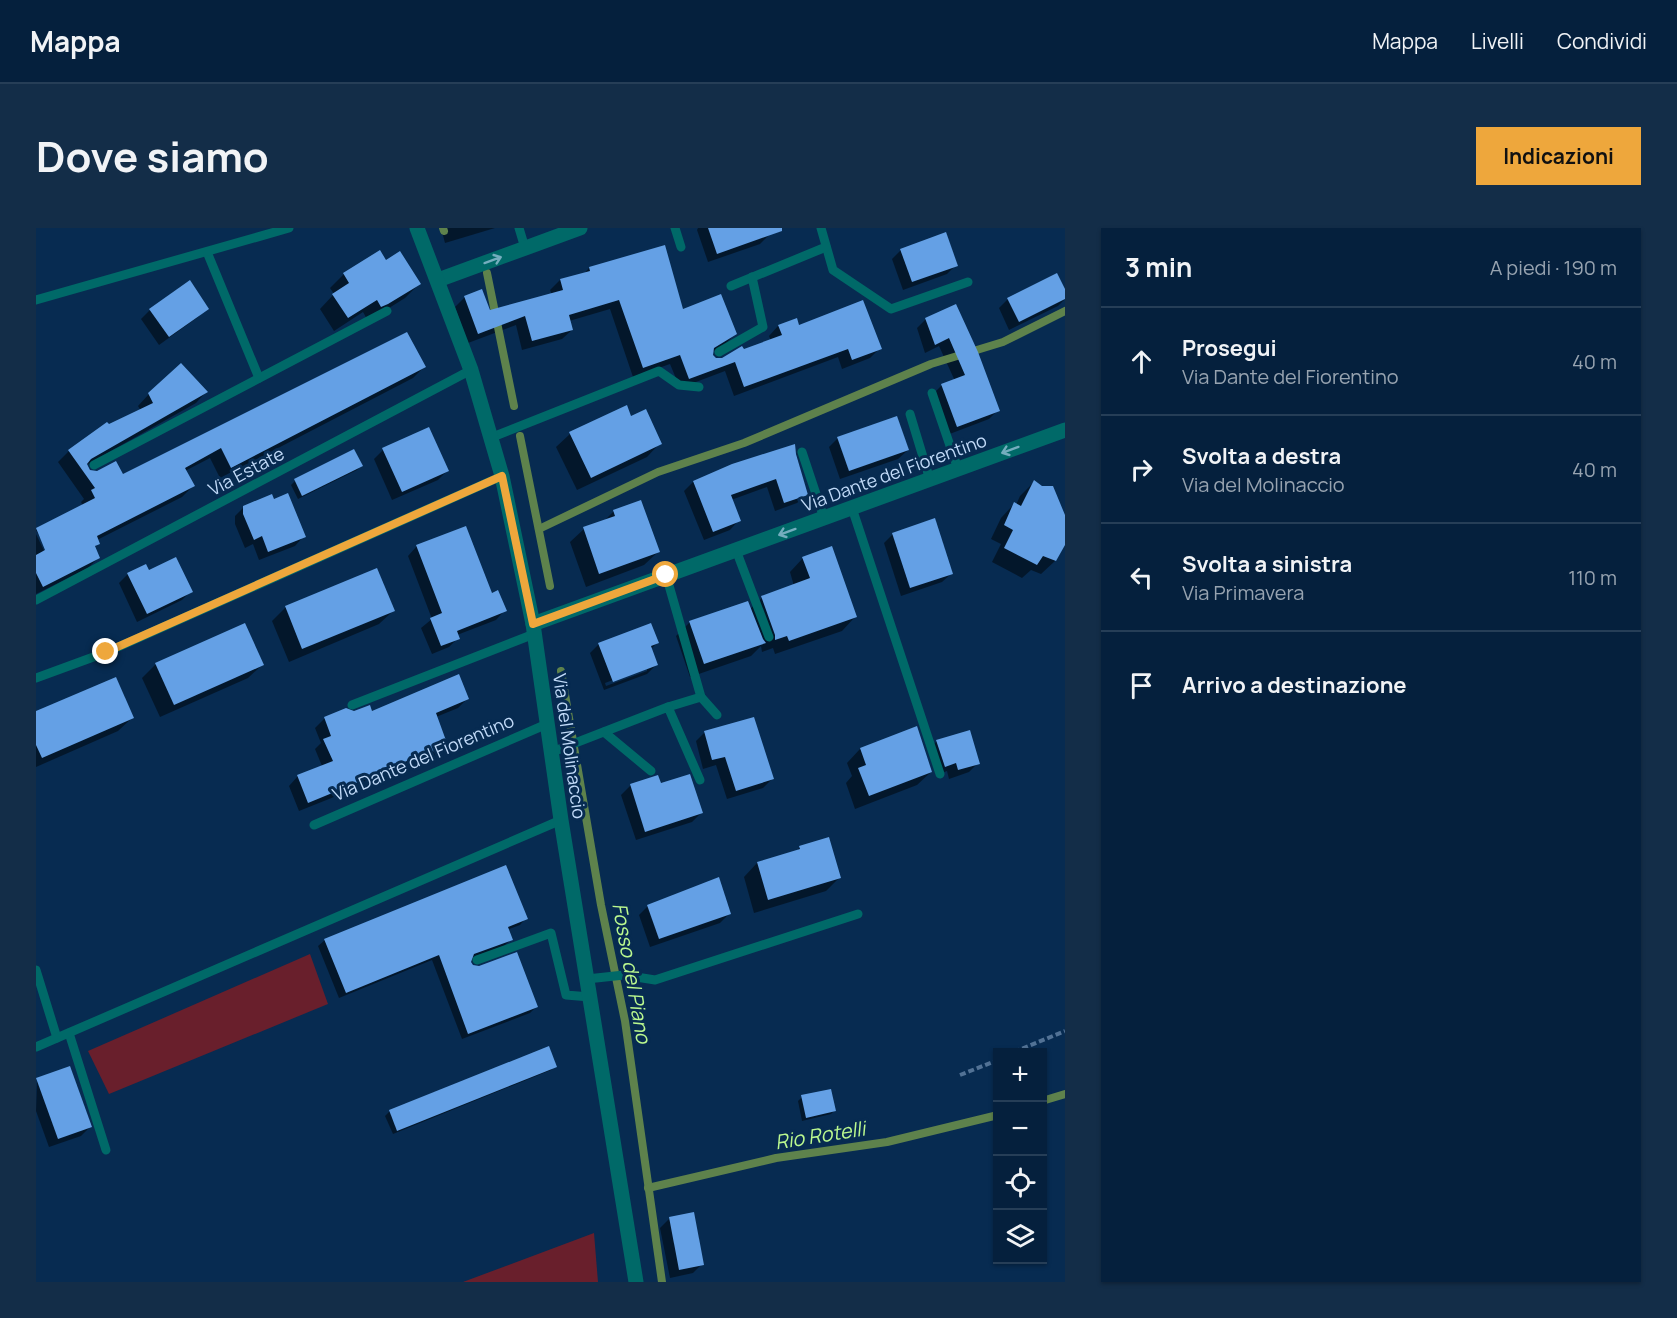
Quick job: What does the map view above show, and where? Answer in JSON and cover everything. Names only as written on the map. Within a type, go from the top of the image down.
[{"type":"street","name":"Via del Molinaccio","points":[[417,228],[471,370],[502,476],[533,629],[548,724],[557,750],[561,820],[592,978],[590,997],[636,1282]]},
{"type":"street","points":[[438,280],[580,228]]},
{"type":"street","name":"Via Dante del Fiorentino","points":[[533,629],[666,575],[1065,430]]},
{"type":"lane","points":[[36,300],[289,228]]},
{"type":"lane","points":[[519,228],[525,248]]},
{"type":"lane","points":[[675,228],[681,247]]},
{"type":"lane","points":[[821,228],[833,270],[891,309],[968,282]]},
{"type":"lane","points":[[731,286],[826,247]]},
{"type":"lane","points":[[207,252],[260,378]]},
{"type":"lane","points":[[719,352],[763,327],[752,277]]},
{"type":"lane","points":[[94,465],[387,310]]},
{"type":"lane","name":"Via Estate","points":[[36,600],[471,370]]},
{"type":"lane","points":[[490,438],[659,371],[679,385],[699,387]]},
{"type":"lane","points":[[932,393],[958,470]]},
{"type":"lane","points":[[910,414],[930,480]]},
{"type":"lane","points":[[802,452],[824,518]]},
{"type":"lane","points":[[36,678],[106,652],[502,476]]},
{"type":"lane","points":[[852,508],[940,774]]},
{"type":"lane","points":[[736,550],[769,637]]},
{"type":"lane","points":[[666,575],[701,697],[717,715]]},
{"type":"lane","name":"Via Dante del Fiorentino","points":[[352,705],[533,629]]},
{"type":"lane","points":[[557,750],[701,697]]},
{"type":"lane","points":[[669,707],[700,780]]},
{"type":"lane","name":"Via Dante del Fiorentino","points":[[314,825],[548,724]]},
{"type":"lane","points":[[604,732],[651,771]]},
{"type":"lane","points":[[36,1047],[561,820]]},
{"type":"lane","points":[[592,978],[624,975],[655,980],[858,914]]},
{"type":"lane","points":[[477,960],[551,933],[566,995],[590,997]]},
{"type":"lane","points":[[36,970],[57,1038]]},
{"type":"lane","points":[[69,1033],[106,1150]]},
{"type":"path","points":[[1026,1048],[1065,1031]]},
{"type":"path","points":[[960,1075],[993,1062]]},
{"type":"shaded area","points":[[310,954],[328,1004],[109,1094],[88,1051]]},
{"type":"shaded area","points":[[594,1233],[598,1282],[463,1282]]},
{"type":"building","points":[[708,228],[782,228],[782,231],[717,254]]},
{"type":"building","points":[[946,232],[958,266],[912,282],[900,249]]},
{"type":"building","points":[[665,245],[683,309],[721,294],[737,334],[714,348],[713,355],[716,358],[722,358],[742,346],[744,349],[782,335],[778,325],[797,318],[799,325],[863,300],[882,349],[852,360],[848,349],[744,387],[735,362],[689,379],[680,355],[643,368],[619,300],[569,315],[573,330],[532,341],[525,316],[478,334],[464,296],[482,289],[490,310],[563,290],[560,279],[590,271],[589,267]]},
{"type":"building","points":[[380,250],[386,260],[400,251],[421,284],[388,304],[381,307],[377,300],[348,318],[332,294],[349,283],[343,273]]},
{"type":"building","points":[[1057,273],[1065,289],[1065,299],[1019,322],[1007,298]]},
{"type":"building","points":[[190,280],[209,309],[169,337],[149,309]]},
{"type":"building","points":[[956,304],[978,352],[1000,411],[957,427],[941,384],[965,375],[949,338],[935,345],[925,318]]},
{"type":"building","points":[[407,332],[426,367],[231,468],[221,448],[185,468],[195,486],[97,536],[100,544],[95,546],[100,558],[43,587],[36,573],[36,555],[45,550],[36,528],[95,498],[91,490],[95,488],[68,450],[107,422],[109,424],[153,403],[148,393],[181,363],[208,392],[91,459],[87,464],[90,470],[97,471],[116,461],[123,474]]},
{"type":"building","points":[[627,405],[631,416],[646,409],[662,444],[591,478],[569,432]]},
{"type":"building","points":[[897,416],[909,450],[849,471],[837,437]]},
{"type":"building","points":[[429,427],[449,471],[402,492],[382,448]]},
{"type":"building","points":[[795,444],[808,495],[784,503],[776,479],[731,495],[741,521],[713,532],[693,481],[732,464]]},
{"type":"building","points":[[354,449],[363,466],[302,496],[294,479]]},
{"type":"building","points":[[1034,480],[1042,486],[1053,486],[1065,515],[1065,545],[1056,561],[1043,556],[1037,565],[1004,548],[1013,530],[1004,525],[1014,502],[1021,506]]},
{"type":"building","points":[[288,493],[306,537],[268,552],[262,536],[254,540],[243,514],[243,506],[272,494],[274,499]]},
{"type":"building","points":[[641,500],[660,552],[599,574],[583,527],[615,516],[613,510]]},
{"type":"building","points":[[935,518],[953,574],[910,588],[892,533]]},
{"type":"building","points":[[466,526],[492,593],[498,590],[507,611],[457,631],[460,639],[441,646],[430,618],[442,613],[416,545]]},
{"type":"building","points":[[832,546],[857,617],[789,641],[787,636],[775,640],[761,596],[810,578],[802,557]]},
{"type":"building","points":[[176,557],[193,592],[147,614],[127,573],[146,564],[149,570]]},
{"type":"building","points":[[377,568],[395,611],[302,649],[285,606]]},
{"type":"building","points":[[748,601],[766,643],[704,664],[689,621]]},
{"type":"building","points":[[245,623],[264,665],[174,705],[155,663]]},
{"type":"building","points":[[651,623],[659,643],[651,646],[658,665],[613,682],[598,643]]},
{"type":"building","points":[[459,674],[469,699],[436,713],[448,746],[358,779],[359,782],[308,803],[297,775],[333,761],[323,739],[331,736],[324,717],[346,708],[354,711],[370,705],[372,711]]},
{"type":"building","points":[[116,677],[134,718],[42,758],[36,745],[36,711]]},
{"type":"building","points":[[754,717],[774,779],[736,791],[725,757],[712,760],[704,731]]},
{"type":"building","points":[[917,726],[932,772],[869,796],[858,768],[866,765],[860,748]]},
{"type":"building","points":[[970,730],[980,764],[958,770],[956,763],[945,767],[936,740]]},
{"type":"building","points":[[690,774],[703,813],[645,832],[630,784],[658,775],[661,783]]},
{"type":"building","points":[[829,837],[841,878],[768,900],[757,862],[800,849],[799,846]]},
{"type":"building","points":[[506,865],[528,919],[508,927],[513,940],[474,954],[471,962],[479,966],[517,952],[538,1007],[468,1034],[439,955],[346,993],[324,939]]},
{"type":"building","points":[[719,877],[731,914],[659,939],[647,905]]},
{"type":"building","points":[[549,1046],[557,1067],[397,1131],[389,1110]]},
{"type":"building","points":[[70,1066],[92,1127],[58,1139],[36,1078]]},
{"type":"building","points":[[831,1089],[836,1111],[806,1118],[801,1095]]},
{"type":"building","points":[[694,1212],[704,1265],[679,1270],[669,1217]]},
{"type":"waterway","name":"Fosso del Piano","points":[[487,273],[514,406]]},
{"type":"waterway","points":[[539,529],[658,472],[744,443],[931,364],[1003,342],[1065,311]]},
{"type":"waterway","name":"Fosso del Piano","points":[[520,436],[550,586]]},
{"type":"waterway","name":"Fosso del Piano","points":[[561,671],[601,905],[625,1021],[662,1282]]},
{"type":"waterway","name":"Rio Rotelli","points":[[1047,1099],[1065,1094]]},
{"type":"waterway","name":"Rio Rotelli","points":[[648,1188],[776,1158],[887,1142],[993,1116]]},
{"type":"route","points":[[106,652],[502,476],[533,624],[666,575]]}]
